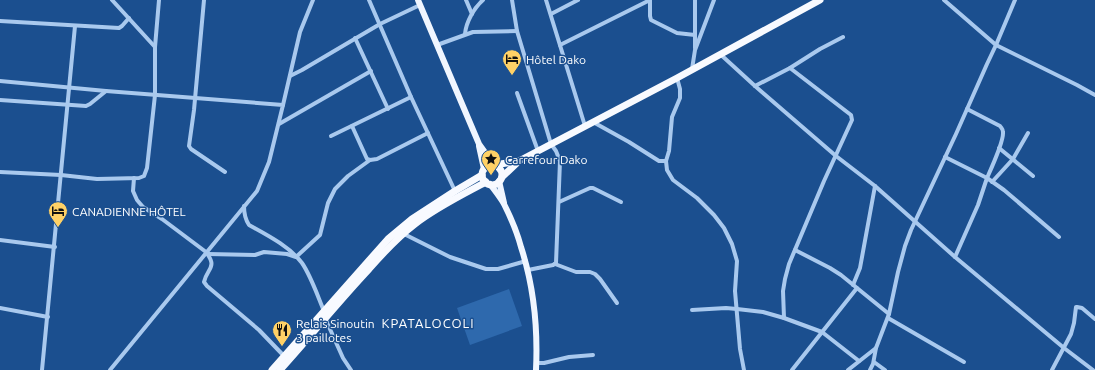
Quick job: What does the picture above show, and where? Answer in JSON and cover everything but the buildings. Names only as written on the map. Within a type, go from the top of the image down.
[{"type":"highway","points":[[483,172],[483,179],[488,183],[494,184],[519,161],[538,150],[677,78],[820,0]]},
{"type":"highway","points":[[280,370],[380,248],[397,232],[412,219],[483,172],[488,166],[519,161]]},
{"type":"highway","points":[[493,165],[501,170],[502,173],[500,179]]},
{"type":"highway","points":[[272,370],[392,244],[415,224],[463,194],[488,183]]},
{"type":"main road","points":[[419,2],[479,144],[493,165]]},
{"type":"main road","points":[[479,144],[483,172]]},
{"type":"main road","points":[[500,179],[504,204]]},
{"type":"main road","points":[[488,183],[504,204],[516,229],[526,261],[535,313],[536,370]]},
{"type":"street","points":[[112,0],[155,47]]},
{"type":"street","points":[[0,172],[97,179],[139,178],[144,176],[147,168],[155,95],[155,47],[159,0]]},
{"type":"street","points":[[204,0],[189,146],[191,149],[225,172]]},
{"type":"street","points":[[110,370],[257,191],[269,162],[300,32],[313,0]]},
{"type":"street","points":[[369,0],[455,191]]},
{"type":"street","points":[[466,0],[472,14]]},
{"type":"street","points":[[465,34],[465,30],[472,14],[479,3],[484,0]]},
{"type":"street","points":[[512,0],[517,31],[551,144],[556,151],[560,162],[555,264]]},
{"type":"street","points":[[546,0],[585,126]]},
{"type":"street","points":[[551,14],[578,0]]},
{"type":"street","points":[[560,45],[650,0],[651,20],[677,33],[695,36]]},
{"type":"street","points":[[692,69],[695,50],[695,0]]},
{"type":"street","points":[[695,50],[714,0]]},
{"type":"street","points":[[944,0],[996,46],[1078,85],[1095,95]]},
{"type":"street","points":[[870,370],[874,362],[876,348],[888,316],[905,246],[996,46],[1015,0]]},
{"type":"street","points":[[290,76],[419,2]]},
{"type":"street","points":[[0,22],[119,28],[129,18]]},
{"type":"street","points":[[42,370],[75,26]]},
{"type":"street","points":[[437,45],[465,34],[478,31],[517,31]]},
{"type":"street","points":[[355,38],[388,108]]},
{"type":"street","points":[[755,86],[790,68],[820,49],[843,38]]},
{"type":"street","points":[[720,54],[836,156],[875,186],[955,257],[1064,348],[1093,370]]},
{"type":"street","points":[[784,318],[783,291],[789,264],[824,181],[852,122],[851,115],[790,68]]},
{"type":"street","points":[[279,124],[371,71]]},
{"type":"street","points":[[677,78],[680,89],[680,98],[672,117],[669,151],[666,161],[667,170],[673,180],[697,198],[714,215],[724,228],[732,244],[736,261],[735,291],[740,349],[744,370]]},
{"type":"street","points":[[0,81],[283,105]]},
{"type":"street","points":[[0,100],[86,106],[106,91]]},
{"type":"street","points":[[517,93],[538,150]]},
{"type":"street","points":[[331,136],[412,97]]},
{"type":"street","points":[[955,257],[978,205],[1003,135],[1000,126],[967,109]]},
{"type":"street","points":[[593,122],[659,161],[666,161]]},
{"type":"street","points":[[352,126],[368,159],[370,160]]},
{"type":"street","points":[[296,256],[320,235],[328,202],[335,189],[348,176],[370,160],[377,159],[428,133]]},
{"type":"street","points":[[992,182],[1013,159],[1028,133]]},
{"type":"street","points":[[999,148],[1033,176]]},
{"type":"street","points":[[945,157],[987,178],[1004,190],[1059,237]]},
{"type":"street","points":[[134,178],[133,191],[137,200],[143,207],[162,219],[207,253],[211,258],[211,268],[204,282],[207,286],[259,330],[284,356]]},
{"type":"street","points":[[853,285],[860,268],[875,186]]},
{"type":"street","points":[[559,202],[590,188],[593,188],[621,202]]},
{"type":"street","points":[[244,206],[244,214],[249,225],[276,240],[296,256],[308,273],[343,358],[351,370]]},
{"type":"street","points":[[404,234],[450,257],[486,269],[498,269],[526,261]]},
{"type":"street","points":[[0,240],[54,247]]},
{"type":"street","points":[[795,250],[830,268],[857,288],[888,316],[964,362]]},
{"type":"street","points":[[207,253],[255,256],[264,252],[296,256]]},
{"type":"street","points":[[528,270],[555,264],[576,272],[590,272],[595,274],[600,279],[618,302]]},
{"type":"street","points":[[792,370],[857,288]]},
{"type":"street","points":[[0,308],[48,317]]},
{"type":"street","points":[[692,310],[726,308],[763,312],[784,318],[822,332],[859,361]]},
{"type":"street","points":[[1052,370],[1071,334],[1076,308],[1082,308],[1095,319]]},
{"type":"street","points":[[848,370],[876,348]]},
{"type":"street","points":[[536,363],[551,362],[576,356],[593,355]]},
{"type":"street","points":[[874,362],[885,370]]},
{"type":"shaded area","points":[[509,289],[522,326],[470,345],[457,308]]},
{"type":"place","name":"Hôtel Dako","points":[[512,76]]},
{"type":"place","name":"Carrefour Dako","points":[[491,176]]},
{"type":"place","name":"CANADIENNE HÔTEL","points":[[58,228]]},
{"type":"place","name":"Relais Sinoutin 3 paillotes","points":[[282,347]]},
{"type":"district","name":"KPATALOCOLI","points":[[428,323]]}]
